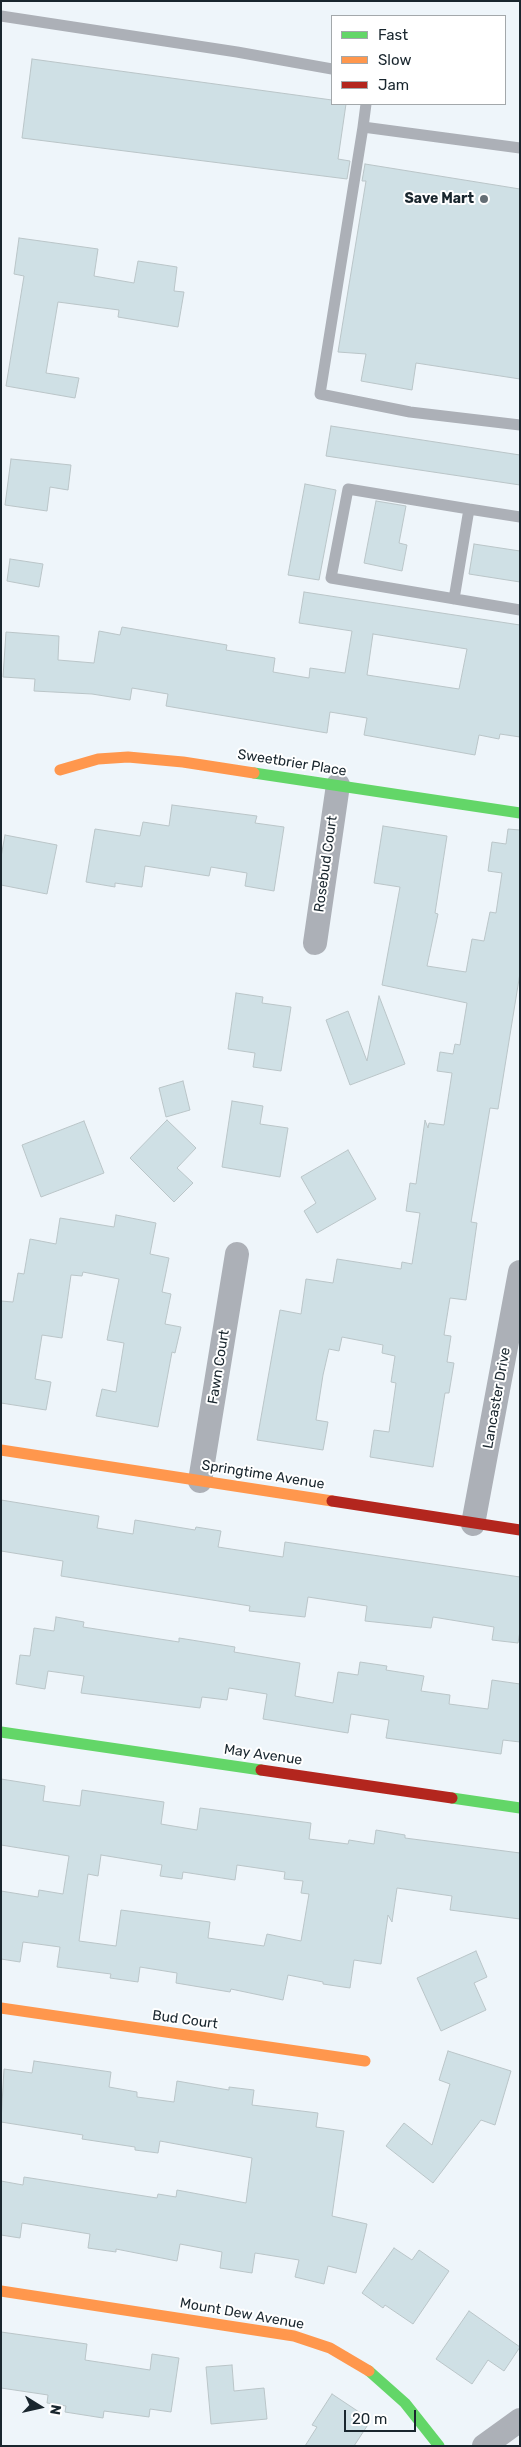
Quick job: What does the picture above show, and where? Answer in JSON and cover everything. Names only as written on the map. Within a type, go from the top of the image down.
[{"type":"street","name":"Sweetbrier Place","points":[[60,770],[98,759],[128,757],[183,762],[520,813]]},
{"type":"street","name":"Rosebud Court","points":[[315,943],[338,785]]},
{"type":"street","name":"Fawn Court","points":[[200,1481],[237,1254]]},
{"type":"street","name":"Lancaster Drive","points":[[473,1524],[520,1272]]},
{"type":"street","name":"Springtime Avenue","points":[[1,1450],[520,1530]]},
{"type":"street","name":"May Avenue","points":[[1,1732],[520,1808]]},
{"type":"street","name":"Bud Court","points":[[1,2008],[365,2061]]},
{"type":"street","name":"Mount Dew Avenue","points":[[1,2291],[294,2336],[330,2348],[364,2366],[405,2403],[438,2446]]},
{"type":"street","points":[[484,2446],[520,2420]]},
{"type":"lane","points":[[1,16],[237,52],[331,69]]},
{"type":"lane","points":[[366,105],[320,394],[410,412],[520,425]]},
{"type":"lane","points":[[362,127],[520,148]]},
{"type":"lane","points":[[520,517],[348,489],[331,578],[520,610]]},
{"type":"lane","points":[[454,599],[469,509]]},
{"type":"building","points":[[32,59],[331,100],[331,105],[346,105],[338,159],[350,161],[347,179],[22,138]]},
{"type":"building","points":[[365,164],[520,189],[520,379],[416,363],[412,390],[361,381],[366,354],[338,352],[366,181],[362,181]]},
{"type":"building","points":[[19,238],[98,249],[94,276],[134,283],[138,261],[177,267],[174,291],[184,292],[178,327],[118,317],[119,310],[58,302],[46,373],[79,378],[75,398],[6,386],[24,276],[14,274]]},
{"type":"building","points":[[331,426],[520,455],[520,485],[326,456]]},
{"type":"building","points":[[11,459],[71,465],[68,490],[50,487],[47,511],[5,505]]},
{"type":"building","points":[[305,484],[336,490],[319,580],[288,575]]},
{"type":"building","points":[[376,501],[406,506],[399,543],[407,545],[402,571],[364,563]]},
{"type":"building","points":[[474,544],[520,551],[520,582],[469,574]]},
{"type":"building","points":[[10,559],[43,564],[39,587],[7,581]]},
{"type":"building","points":[[304,592],[520,625],[520,737],[500,734],[499,739],[479,735],[475,755],[364,735],[367,718],[330,712],[327,733],[166,706],[168,694],[132,688],[130,700],[92,694],[34,691],[35,679],[3,677],[6,632],[59,636],[58,660],[94,663],[99,631],[120,635],[122,627],[227,645],[226,650],[275,658],[273,672],[309,678],[310,668],[345,673],[352,631],[299,623]],"holes":[[[373,634],[467,649],[459,689],[367,675]]]},
{"type":"building","points":[[172,805],[257,816],[255,823],[284,827],[274,891],[245,886],[247,873],[211,867],[209,876],[145,866],[142,887],[115,883],[115,887],[86,882],[95,829],[140,836],[143,822],[169,826]]},
{"type":"building","points":[[383,826],[447,836],[435,913],[438,914],[427,966],[466,972],[472,939],[484,941],[490,912],[496,913],[502,873],[488,871],[492,842],[506,844],[508,829],[520,830],[520,973],[498,1109],[490,1108],[471,1222],[477,1223],[466,1300],[450,1298],[444,1335],[451,1336],[447,1362],[454,1363],[449,1393],[445,1393],[433,1467],[370,1457],[374,1430],[389,1432],[396,1383],[391,1382],[395,1356],[382,1353],[383,1345],[342,1337],[339,1351],[329,1349],[323,1375],[316,1420],[328,1422],[323,1450],[257,1440],[280,1310],[301,1314],[306,1279],[333,1283],[337,1259],[401,1269],[402,1262],[412,1264],[420,1213],[406,1211],[410,1183],[416,1184],[425,1120],[428,1128],[429,1123],[444,1125],[452,1073],[437,1071],[440,1052],[453,1054],[455,1044],[460,1045],[467,1003],[382,985],[400,887],[374,883]]},
{"type":"building","points":[[5,835],[57,845],[47,894],[1,885],[1,857]]},
{"type":"building","points":[[236,993],[263,997],[262,1003],[291,1007],[281,1071],[253,1067],[255,1053],[228,1049]]},
{"type":"building","points":[[379,996],[405,1064],[350,1085],[326,1020],[348,1011],[367,1061]]},
{"type":"building","points":[[183,1081],[190,1110],[166,1117],[159,1088]]},
{"type":"building","points":[[232,1101],[263,1106],[260,1124],[288,1128],[280,1177],[222,1167]]},
{"type":"building","points":[[167,1120],[196,1148],[177,1168],[193,1183],[174,1202],[130,1158]]},
{"type":"building","points":[[84,1121],[104,1173],[41,1197],[22,1145]]},
{"type":"building","points":[[348,1150],[376,1199],[317,1233],[304,1211],[316,1203],[301,1177]]},
{"type":"building","points":[[116,1215],[156,1223],[150,1254],[169,1258],[162,1292],[171,1294],[165,1324],[181,1327],[175,1353],[172,1352],[158,1427],[96,1416],[102,1389],[116,1392],[124,1343],[107,1340],[119,1279],[83,1272],[82,1276],[71,1275],[62,1338],[42,1335],[35,1379],[51,1382],[46,1410],[1,1403],[1,1301],[13,1302],[18,1273],[24,1274],[30,1239],[56,1244],[60,1218],[114,1227]]},
{"type":"building","points":[[1,1500],[99,1516],[97,1528],[133,1534],[135,1520],[195,1530],[196,1527],[221,1531],[218,1547],[283,1557],[285,1542],[520,1577],[520,1631],[518,1643],[492,1640],[494,1627],[433,1617],[431,1628],[365,1621],[367,1606],[308,1597],[305,1617],[249,1611],[250,1606],[61,1576],[63,1561],[1,1551]]},
{"type":"building","points":[[56,1617],[84,1622],[83,1627],[179,1642],[179,1638],[235,1647],[234,1652],[300,1663],[295,1696],[333,1703],[338,1672],[358,1675],[360,1662],[387,1666],[386,1670],[424,1676],[421,1691],[450,1695],[449,1704],[488,1709],[492,1680],[520,1684],[520,1742],[503,1740],[501,1754],[386,1738],[389,1720],[351,1714],[348,1733],[263,1719],[267,1694],[229,1688],[227,1700],[202,1697],[200,1708],[81,1693],[84,1676],[48,1671],[45,1689],[16,1684],[20,1655],[30,1656],[34,1628],[54,1631]]},
{"type":"building","points":[[1,1779],[45,1786],[43,1801],[80,1806],[82,1790],[164,1802],[161,1824],[197,1830],[200,1808],[311,1823],[309,1839],[348,1844],[349,1840],[374,1844],[376,1830],[405,1835],[405,1838],[520,1853],[520,1919],[450,1910],[452,1896],[397,1888],[392,1922],[388,1915],[381,1964],[354,1960],[350,1988],[323,1984],[323,1982],[288,1975],[283,2000],[231,1989],[230,1992],[176,1983],[177,1973],[140,1967],[138,1982],[110,1978],[111,1974],[57,1967],[60,1947],[23,1942],[20,1962],[1,1959],[1,1891],[38,1897],[39,1890],[63,1894],[69,1856],[1,1845]],"holes":[[[101,1855],[162,1865],[160,1876],[182,1879],[183,1872],[235,1880],[237,1865],[285,1872],[284,1879],[303,1881],[301,1893],[309,1894],[301,1941],[267,1934],[264,1946],[208,1938],[210,1922],[121,1910],[116,1946],[79,1941],[88,1874],[98,1876]]]},
{"type":"building","points":[[476,1951],[487,1977],[474,1983],[486,2010],[441,2031],[417,1978]]},
{"type":"building","points":[[448,2051],[511,2071],[495,2125],[481,2120],[433,2183],[386,2146],[404,2123],[432,2145],[450,2084],[439,2080]]},
{"type":"building","points":[[34,2061],[111,2072],[109,2087],[137,2092],[137,2097],[174,2102],[177,2081],[229,2090],[229,2087],[254,2090],[252,2105],[318,2113],[316,2127],[344,2131],[332,2216],[367,2224],[356,2273],[328,2266],[324,2284],[295,2277],[299,2260],[255,2253],[252,2273],[220,2268],[222,2252],[180,2244],[177,2261],[116,2249],[116,2252],[88,2248],[90,2234],[22,2223],[20,2238],[1,2235],[1,2181],[23,2185],[24,2177],[157,2198],[158,2194],[176,2197],[177,2190],[246,2203],[252,2158],[160,2141],[158,2153],[135,2150],[135,2147],[82,2139],[83,2135],[1,2122],[4,2069],[32,2073]]},
{"type":"building","points":[[394,2248],[412,2260],[419,2250],[449,2271],[413,2324],[385,2305],[383,2308],[362,2293]]},
{"type":"building","points":[[469,2311],[520,2347],[504,2371],[488,2360],[472,2384],[436,2359]]},
{"type":"building","points":[[1,2332],[87,2344],[85,2360],[150,2370],[152,2354],[179,2358],[171,2412],[150,2409],[149,2417],[104,2411],[103,2418],[65,2412],[66,2406],[47,2403],[48,2395],[1,2388]]},
{"type":"building","points":[[232,2365],[234,2391],[264,2388],[267,2419],[211,2424],[206,2367]]},
{"type":"building","points":[[332,2394],[371,2420],[354,2446],[305,2446],[317,2427],[312,2425]]},
{"type":"traffic: fast","points":[[254,773],[520,813]]},
{"type":"traffic: fast","points":[[1,1732],[261,1770]]},
{"type":"traffic: fast","points":[[452,1798],[520,1808]]},
{"type":"traffic: fast","points":[[369,2371],[405,2403],[439,2446]]},
{"type":"traffic: slow","points":[[60,770],[98,759],[128,757],[183,762],[254,773]]},
{"type":"traffic: slow","points":[[1,1450],[332,1501]]},
{"type":"traffic: slow","points":[[1,2008],[365,2061]]},
{"type":"traffic: slow","points":[[1,2291],[294,2336],[330,2348],[369,2371]]},
{"type":"traffic: jam","points":[[332,1501],[520,1530]]},
{"type":"traffic: jam","points":[[261,1770],[452,1798]]},
{"type":"place","name":"Save Mart","points":[[484,199]]}]
